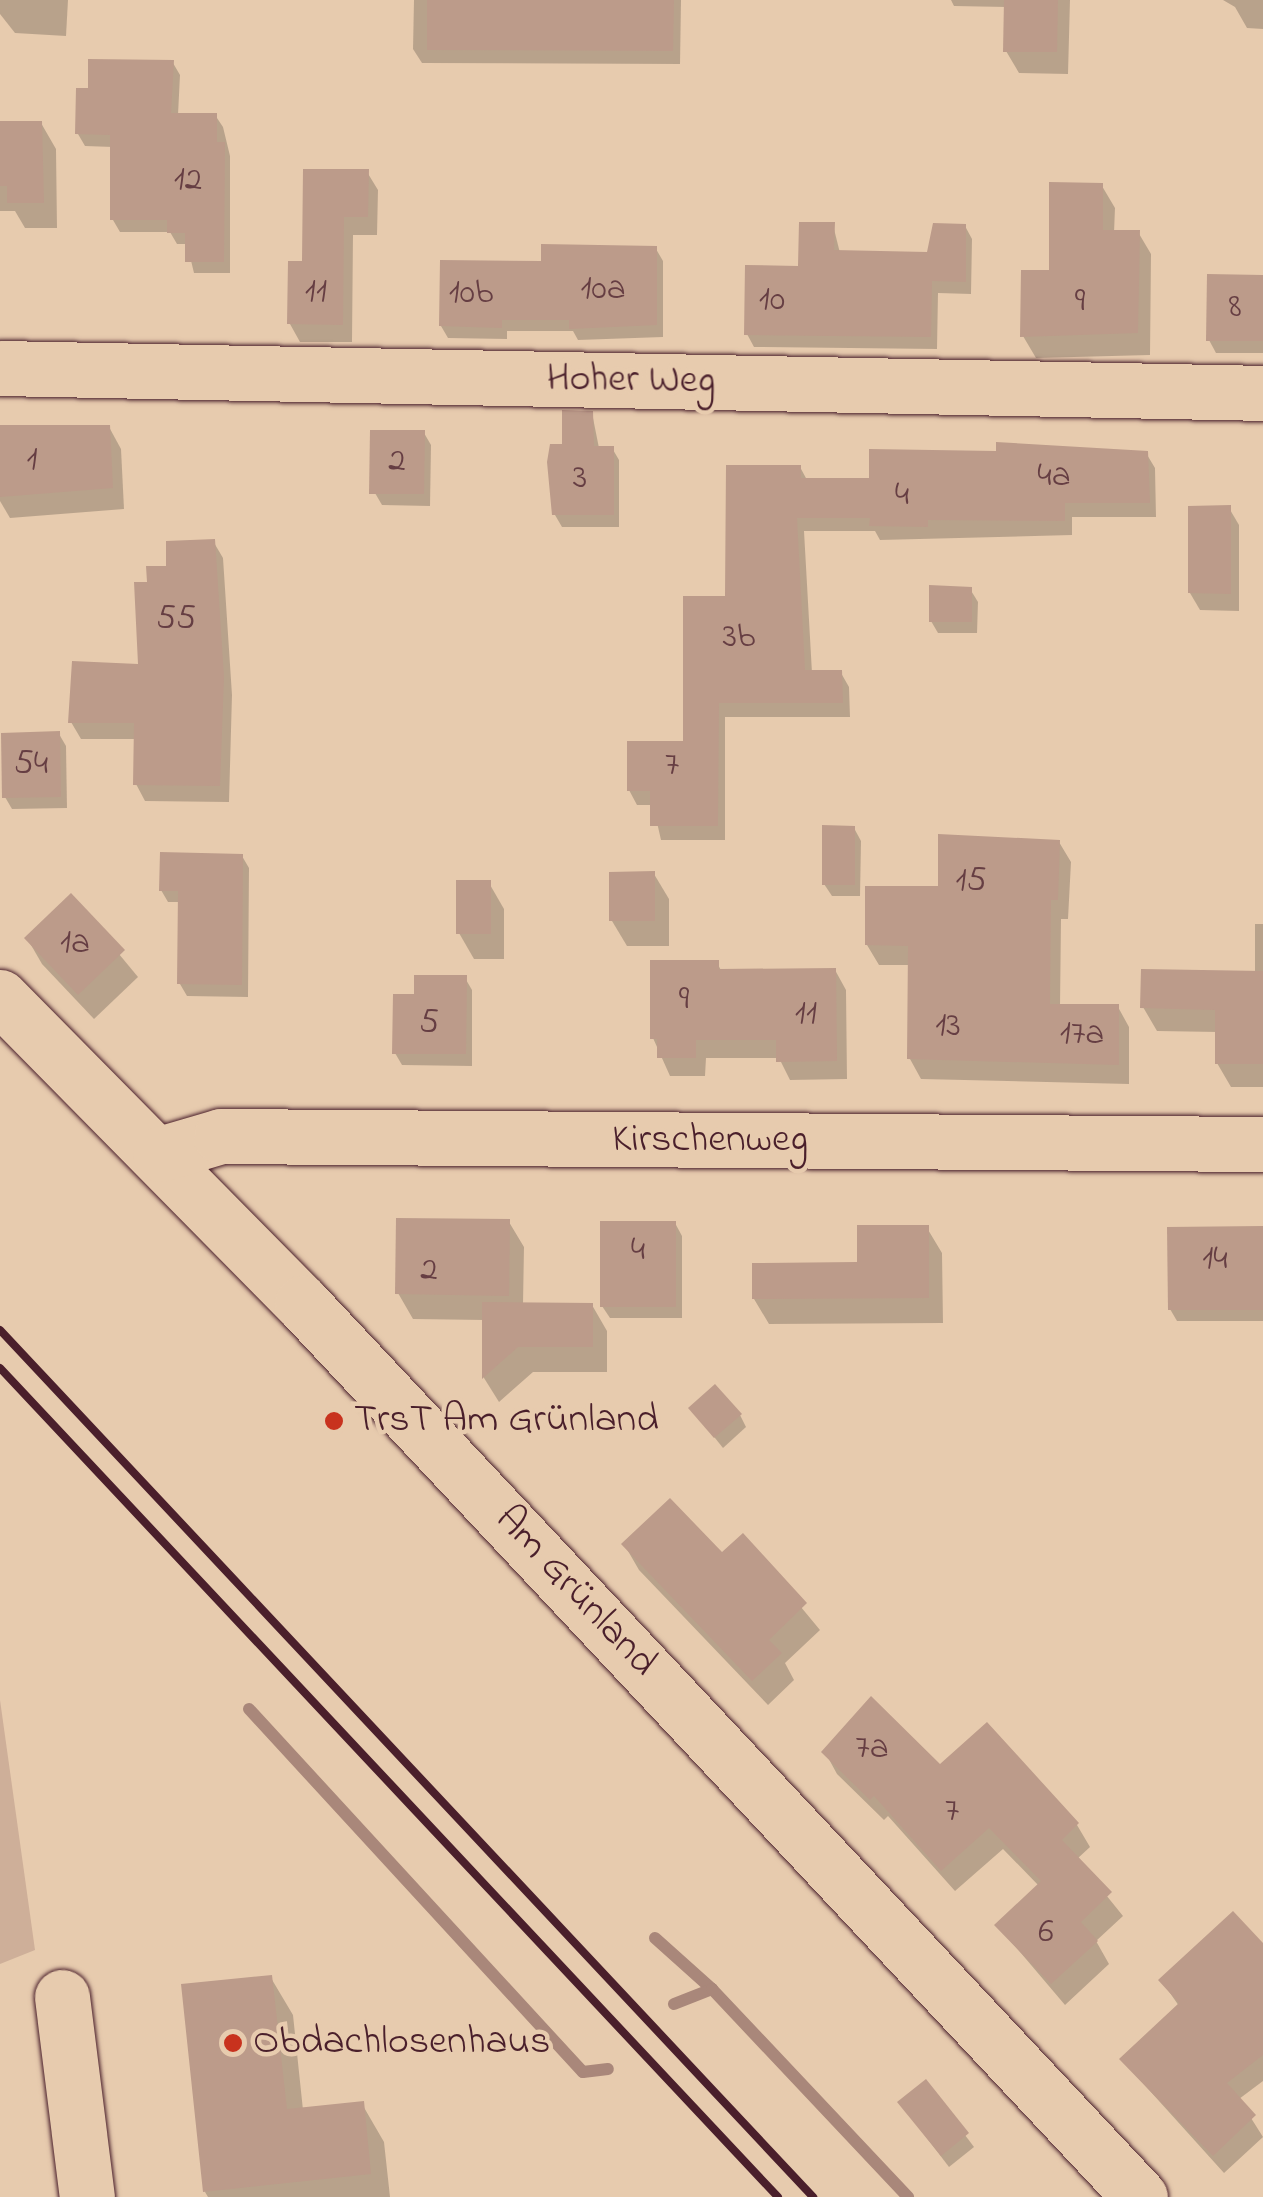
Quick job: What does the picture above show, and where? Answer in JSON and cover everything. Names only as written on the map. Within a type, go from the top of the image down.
[{"type":"street","name":"Hoher Weg","points":[[0,368],[1263,393]]},
{"type":"street","name":"Am Grünland","points":[[0,997],[160,1154],[1140,2197]]},
{"type":"street","name":"Kirschenweg","points":[[160,1154],[221,1136],[1263,1144]]},
{"type":"street","points":[[62,1997],[87,2197]]},
{"type":"shaded area","points":[[0,1700],[35,1950],[0,1964]]},
{"type":"building","points":[[427,0],[674,0],[673,51],[427,50]]},
{"type":"building","points":[[1004,0],[1058,0],[1057,52],[1003,52]]},
{"type":"building","points":[[88,59],[174,60],[171,113],[217,113],[217,142],[225,142],[224,262],[185,262],[185,233],[167,233],[167,220],[110,220],[110,135],[75,134],[76,88],[88,88]]},
{"type":"building","points":[[0,121],[42,121],[44,203],[7,203],[7,186],[0,186]]},
{"type":"building","points":[[303,169],[369,169],[368,217],[344,217],[343,325],[287,324],[288,261],[302,261]]},
{"type":"building","points":[[1049,182],[1103,183],[1103,230],[1140,230],[1138,333],[1020,337],[1021,270],[1049,270]]},
{"type":"building","points":[[799,222],[835,222],[834,250],[927,252],[933,223],[966,224],[966,282],[932,281],[931,337],[744,335],[745,265],[798,266]]},
{"type":"building","points":[[541,244],[657,246],[657,325],[569,329],[569,320],[502,320],[502,328],[439,326],[440,260],[541,261]]},
{"type":"building","points":[[1207,274],[1263,275],[1263,341],[1206,341]]},
{"type":"building","points":[[562,410],[593,411],[594,446],[614,446],[614,515],[552,515],[547,462],[550,444],[562,444]]},
{"type":"building","points":[[0,425],[110,425],[113,488],[0,497]]},
{"type":"building","points":[[370,430],[425,430],[424,494],[369,494]]},
{"type":"building","points":[[996,442],[1148,451],[1150,503],[1065,503],[1065,521],[928,520],[928,527],[869,526],[870,518],[797,518],[805,670],[842,670],[843,703],[719,703],[718,826],[650,826],[650,791],[627,791],[627,741],[683,741],[683,596],[725,596],[726,465],[801,465],[801,478],[869,478],[869,449],[996,451]]},
{"type":"building","points":[[1231,505],[1231,594],[1188,593],[1188,506]]},
{"type":"building","points":[[215,539],[224,677],[220,786],[133,785],[134,723],[68,723],[72,661],[138,664],[134,582],[147,582],[146,566],[166,566],[166,541]]},
{"type":"building","points":[[929,585],[972,587],[972,622],[929,622]]},
{"type":"building","points":[[60,731],[61,797],[2,798],[1,733]]},
{"type":"building","points":[[822,825],[855,826],[855,885],[822,885]]},
{"type":"building","points":[[938,834],[1060,840],[1058,900],[1051,900],[1050,1004],[1119,1004],[1119,1065],[907,1059],[908,946],[865,945],[865,886],[938,886]]},
{"type":"building","points":[[160,852],[243,854],[242,985],[177,984],[178,891],[159,891]]},
{"type":"building","points":[[655,871],[655,921],[609,921],[609,872]]},
{"type":"building","points":[[456,880],[491,880],[491,934],[456,934]]},
{"type":"building","points":[[71,893],[125,950],[78,995],[24,938]]},
{"type":"building","points":[[650,960],[719,960],[719,969],[836,968],[837,1061],[776,1062],[776,1040],[696,1040],[696,1058],[657,1058],[657,1039],[650,1039]]},
{"type":"building","points":[[1141,969],[1263,971],[1263,1064],[1215,1064],[1215,1010],[1140,1008]]},
{"type":"building","points":[[414,975],[467,975],[466,1054],[392,1054],[393,994],[414,994]]},
{"type":"building","points":[[396,1218],[510,1219],[509,1296],[395,1294]]},
{"type":"building","points":[[600,1221],[676,1221],[676,1307],[600,1307]]},
{"type":"building","points":[[857,1225],[929,1225],[929,1298],[752,1299],[752,1263],[857,1262]]},
{"type":"building","points":[[1263,1226],[1263,1310],[1168,1310],[1167,1227]]},
{"type":"building","points":[[482,1302],[593,1303],[593,1347],[518,1347],[482,1379]]},
{"type":"building","points":[[715,1384],[742,1414],[714,1438],[688,1408]]},
{"type":"building","points":[[670,1498],[722,1552],[743,1533],[807,1603],[769,1640],[782,1653],[752,1681],[621,1544]]},
{"type":"building","points":[[871,1696],[940,1764],[987,1722],[1079,1823],[1062,1840],[1112,1892],[1081,1922],[1098,1941],[1051,1984],[994,1925],[1041,1881],[989,1828],[941,1871],[874,1796],[870,1800],[821,1752]]},
{"type":"building","points":[[1233,1911],[1263,1943],[1263,2055],[1227,2083],[1256,2115],[1213,2156],[1119,2059],[1179,2003],[1158,1980]]},
{"type":"building","name":"Obdachlosenhaus","points":[[272,1975],[287,2109],[364,2101],[371,2174],[203,2192],[181,1984]]},
{"type":"building","points":[[926,2079],[969,2133],[941,2156],[897,2102]]},
{"type":"waterway","points":[[249,1709],[583,2072],[608,2069]]},
{"type":"waterway","points":[[655,1938],[712,1989]]},
{"type":"waterway","points":[[674,2004],[712,1989],[908,2197]]},
{"type":"railway","points":[[0,1330],[813,2197]]},
{"type":"railway","points":[[0,1368],[778,2197]]},
{"type":"place","name":"TrsT Am Grünland","points":[[334,1421]]},
{"type":"place","name":"Obdachlosenhaus","points":[[233,2043]]}]
